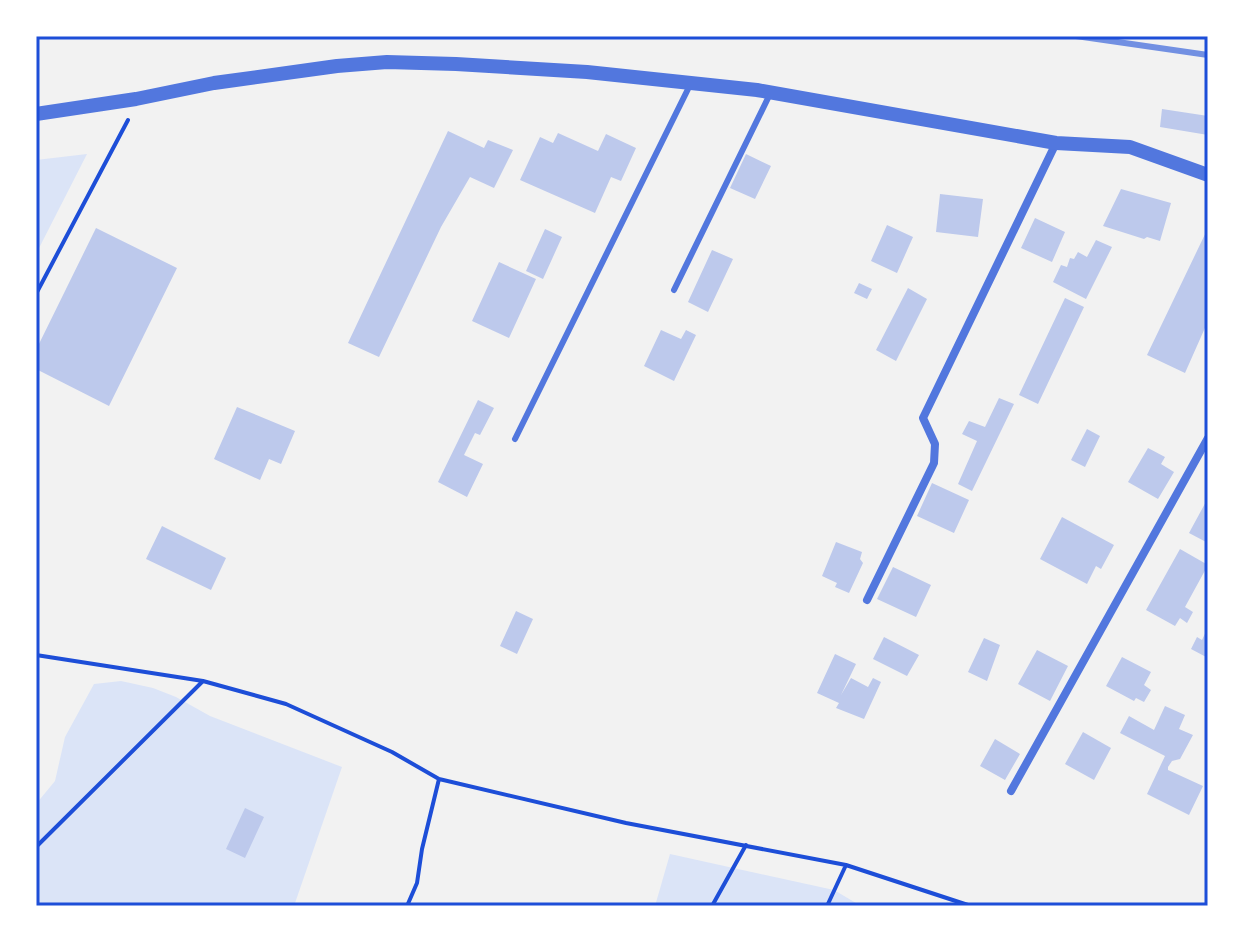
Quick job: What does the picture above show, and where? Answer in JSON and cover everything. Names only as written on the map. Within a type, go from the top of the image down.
[{"type":"street","points":[[36,114],[337,66],[387,62],[572,71],[771,92],[1056,143],[1130,147],[1208,175]]},
{"type":"street","points":[[867,600],[934,463],[935,444],[923,418],[1056,143]]},
{"type":"street","points":[[1011,791],[1208,438]]},
{"type":"lane","points":[[515,439],[691,83]]},
{"type":"lane","points":[[674,290],[771,92]]},
{"type":"path","points":[[36,294],[128,120],[136,99]]},
{"type":"path","points":[[36,655],[203,681],[286,704],[392,752],[439,779],[626,823],[846,865],[971,906]]},
{"type":"path","points":[[36,847],[203,681]]},
{"type":"path","points":[[407,906],[417,883],[439,779]]},
{"type":"path","points":[[712,906],[746,845]]},
{"type":"path","points":[[827,906],[846,865]]},
{"type":"shaded area","points":[[87,154],[36,254],[36,160]]},
{"type":"shaded area","points":[[121,681],[153,688],[210,716],[342,767],[294,906],[36,906],[36,804],[55,781],[65,737],[94,684]]},
{"type":"shaded area","points":[[670,854],[834,890],[861,906],[655,906]]},
{"type":"building","points":[[1162,109],[1208,116],[1208,135],[1160,127]]},
{"type":"building","points":[[448,131],[484,148],[488,140],[513,150],[494,188],[470,177],[441,227],[379,357],[348,343]]},
{"type":"building","points":[[558,133],[598,151],[606,134],[636,148],[621,181],[611,177],[595,213],[520,180],[540,137],[553,143]]},
{"type":"building","points":[[746,154],[771,166],[755,199],[730,188]]},
{"type":"building","points":[[1121,189],[1171,203],[1160,241],[1103,226]]},
{"type":"building","points":[[940,194],[983,199],[978,237],[936,232]]},
{"type":"building","points":[[1035,218],[1065,232],[1052,262],[1021,248]]},
{"type":"building","points":[[887,225],[913,237],[897,273],[871,261]]},
{"type":"building","points":[[96,228],[177,268],[109,406],[36,369],[36,350]]},
{"type":"building","points":[[1208,228],[1208,321],[1185,373],[1147,355]]},
{"type":"building","points":[[545,229],[562,237],[543,279],[526,271]]},
{"type":"building","points":[[1096,240],[1112,247],[1086,299],[1053,282],[1061,265],[1067,267],[1070,258],[1074,259],[1078,252],[1087,257]]},
{"type":"building","points":[[712,250],[733,259],[708,312],[688,302]]},
{"type":"building","points":[[499,262],[536,279],[509,338],[472,321]]},
{"type":"building","points":[[859,283],[872,289],[867,299],[854,293]]},
{"type":"building","points":[[908,288],[927,299],[896,361],[876,350]]},
{"type":"building","points":[[1065,298],[1084,307],[1038,404],[1019,395]]},
{"type":"building","points":[[661,330],[681,339],[686,330],[696,335],[674,381],[644,366]]},
{"type":"building","points":[[999,398],[1014,404],[972,491],[958,484],[977,441],[962,434],[969,421],[985,427]]},
{"type":"building","points":[[478,400],[494,408],[480,435],[475,433],[464,455],[483,464],[467,497],[438,482]]},
{"type":"building","points":[[237,407],[295,431],[281,464],[269,459],[260,480],[214,459]]},
{"type":"building","points":[[1087,429],[1100,436],[1085,467],[1071,460]]},
{"type":"building","points":[[1148,448],[1165,457],[1161,464],[1174,472],[1158,499],[1128,482]]},
{"type":"building","points":[[932,483],[969,500],[954,533],[917,516]]},
{"type":"building","points":[[1208,498],[1208,543],[1189,533]]},
{"type":"building","points":[[1062,517],[1114,545],[1101,569],[1096,566],[1087,584],[1040,559]]},
{"type":"building","points":[[162,526],[226,558],[211,590],[146,559]]},
{"type":"building","points":[[836,542],[862,552],[860,559],[863,563],[849,593],[822,576]]},
{"type":"building","points":[[1180,549],[1208,565],[1185,607],[1193,612],[1187,623],[1180,618],[1175,626],[1146,610]]},
{"type":"building","points":[[893,567],[931,585],[916,617],[877,599]]},
{"type":"building","points":[[516,611],[533,619],[517,654],[500,646]]},
{"type":"building","points":[[1208,627],[1208,658],[1191,649],[1197,637],[1202,640]]},
{"type":"building","points":[[884,637],[919,655],[907,676],[873,659]]},
{"type":"building","points":[[984,638],[1000,645],[987,681],[968,672]]},
{"type":"building","points":[[1037,650],[1068,666],[1050,701],[1018,684]]},
{"type":"building","points":[[835,654],[856,664],[841,695],[851,678],[868,687],[873,678],[881,682],[864,719],[836,708],[839,703],[817,693]]},
{"type":"building","points":[[1122,657],[1151,672],[1144,685],[1151,690],[1144,702],[1136,698],[1134,701],[1106,686]]},
{"type":"building","points":[[1165,706],[1185,715],[1179,729],[1193,735],[1180,759],[1172,761],[1168,767],[1168,770],[1203,786],[1189,815],[1147,794],[1165,756],[1120,733],[1129,716],[1154,730]]},
{"type":"building","points":[[1083,732],[1111,748],[1094,780],[1065,764]]},
{"type":"building","points":[[995,739],[1020,754],[1005,780],[980,766]]},
{"type":"building","points":[[245,808],[264,817],[245,858],[226,849]]},
{"type":"railway","points":[[1076,36],[1208,55]]}]
